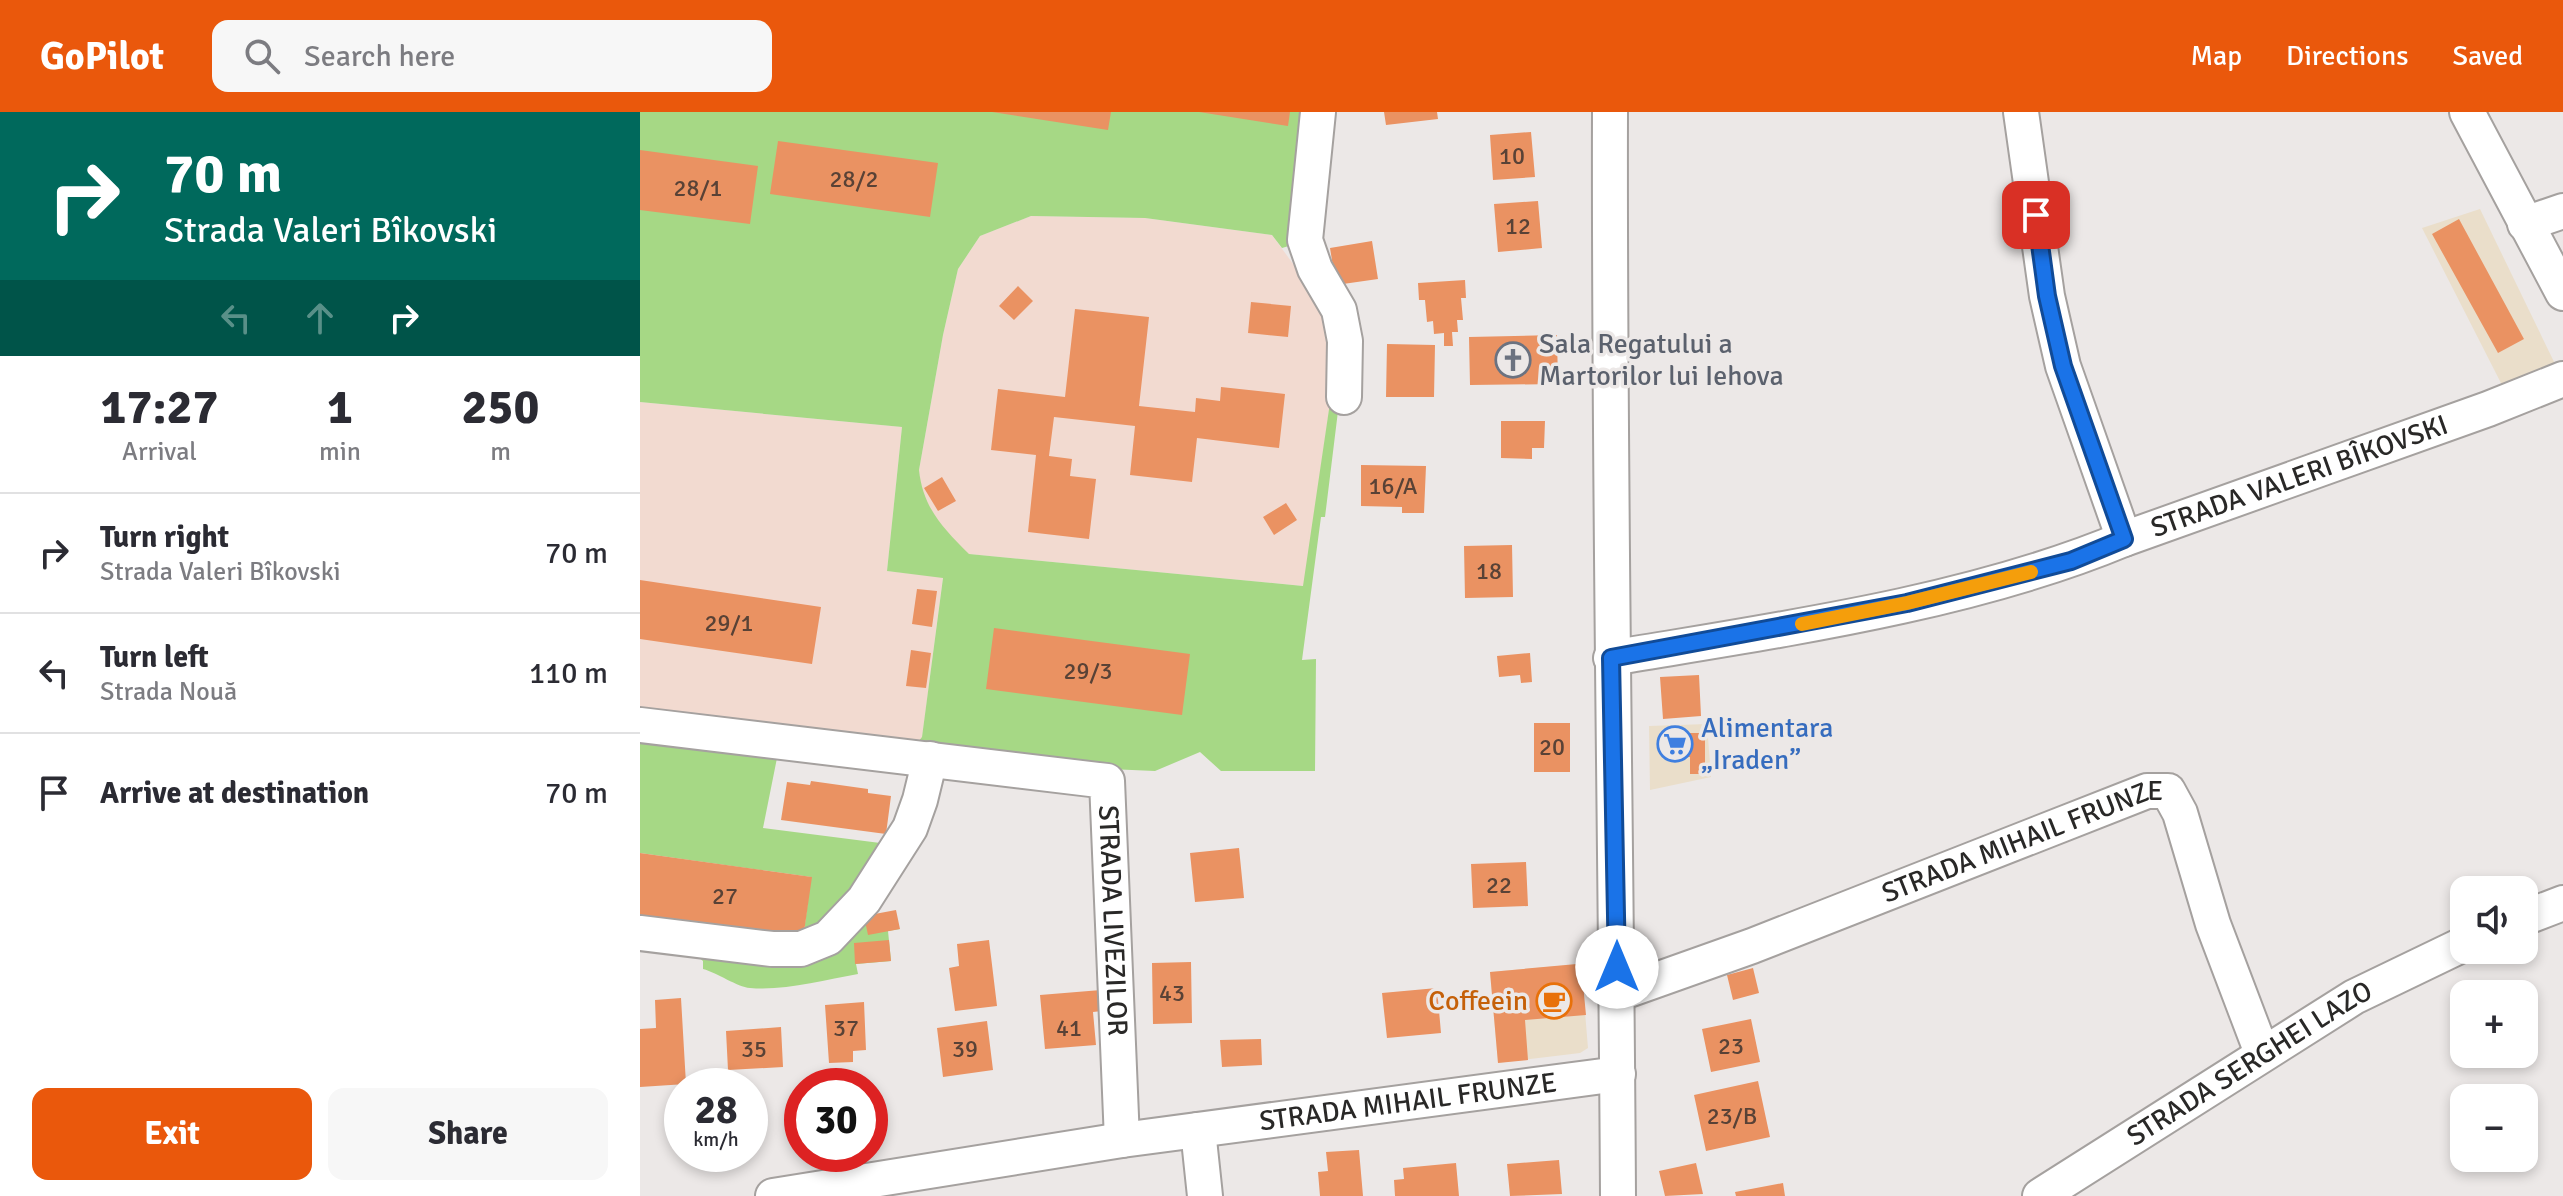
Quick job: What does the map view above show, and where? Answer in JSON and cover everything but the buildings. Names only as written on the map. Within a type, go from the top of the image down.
[{"type":"street","points":[[1318,112],[1305,240],[1315,269],[1339,310],[1345,341],[1344,397]]},
{"type":"street","points":[[1610,112],[1611,658],[1618,1196]]},
{"type":"street","points":[[2021,112],[2047,296],[2063,366],[2124,539]]},
{"type":"street","points":[[2467,112],[2563,293]]},
{"type":"street","points":[[2525,224],[2563,211]]},
{"type":"street","name":"STRADA VALERI BÎKOVSKI","points":[[1611,658],[1907,603],[2071,561],[2563,379]]},
{"type":"street","name":"STRADA LIVEZILOR","points":[[640,725],[1107,781],[1122,1140]]},
{"type":"street","points":[[640,933],[772,949],[801,949],[828,938],[864,900],[910,828],[930,759]]},
{"type":"street","name":"STRADA MIHAIL FRUNZE","points":[[1617,994],[1752,946],[2147,791],[2168,791],[2180,813],[2213,924],[2262,1053]]},
{"type":"street","points":[[2538,913],[2563,903]]},
{"type":"street","name":"STRADA SERGHEI LAZO","points":[[2040,1196],[2354,997],[2450,951]]},
{"type":"street","name":"STRADA MIHAIL FRUNZE","points":[[773,1196],[1122,1140],[1618,1074]]},
{"type":"street","points":[[1198,1130],[1205,1196]]},
{"type":"shaded area","points":[[2480,209],[2557,368],[2504,389],[2422,228]]},
{"type":"shaded area","points":[[1031,216],[1145,218],[1272,235],[1323,305],[1337,355],[1304,586],[968,554],[941,527],[921,492],[919,470],[958,269],[980,236]]},
{"type":"shaded area","points":[[640,402],[902,427],[887,571],[943,577],[922,738],[915,746],[640,710]]},
{"type":"shaded area","points":[[1707,724],[1711,777],[1650,790],[1649,726]]},
{"type":"shaded area","points":[[1581,964],[1588,1048],[1580,1053],[1498,1063],[1490,972]]},
{"type":"green space","points":[[640,112],[1310,112],[1292,245],[1282,248],[1272,235],[1145,218],[1031,216],[980,236],[958,269],[919,470],[930,506],[943,526],[969,554],[1303,586],[1337,355],[1339,403],[1302,660],[1316,659],[1315,771],[1221,771],[1200,752],[1155,771],[1109,769],[915,746],[922,737],[943,578],[887,571],[902,427],[640,402]]},
{"type":"green space","points":[[640,742],[777,758],[763,828],[888,844],[860,894],[803,939],[811,877],[640,853]]},
{"type":"green space","points":[[864,916],[900,929],[888,931],[891,961],[856,964],[858,974],[818,982],[763,989],[745,987],[703,969],[703,961],[689,949],[799,958]]},
{"type":"slow traffic","points":[[1802,624],[1907,603],[2031,572]]},
{"type":"place","name":"Sala Regatului a Martorilor lui Iehova","points":[[1513,360]]},
{"type":"place","name":"Alimentara „Iraden”","points":[[1675,744]]},
{"type":"place","name":"Coffeein","points":[[1554,1001]]},
{"type":"route","points":[[1617,967],[1611,658],[1907,603],[2071,561],[2124,539],[2063,366],[2047,296],[2036,215]]}]
